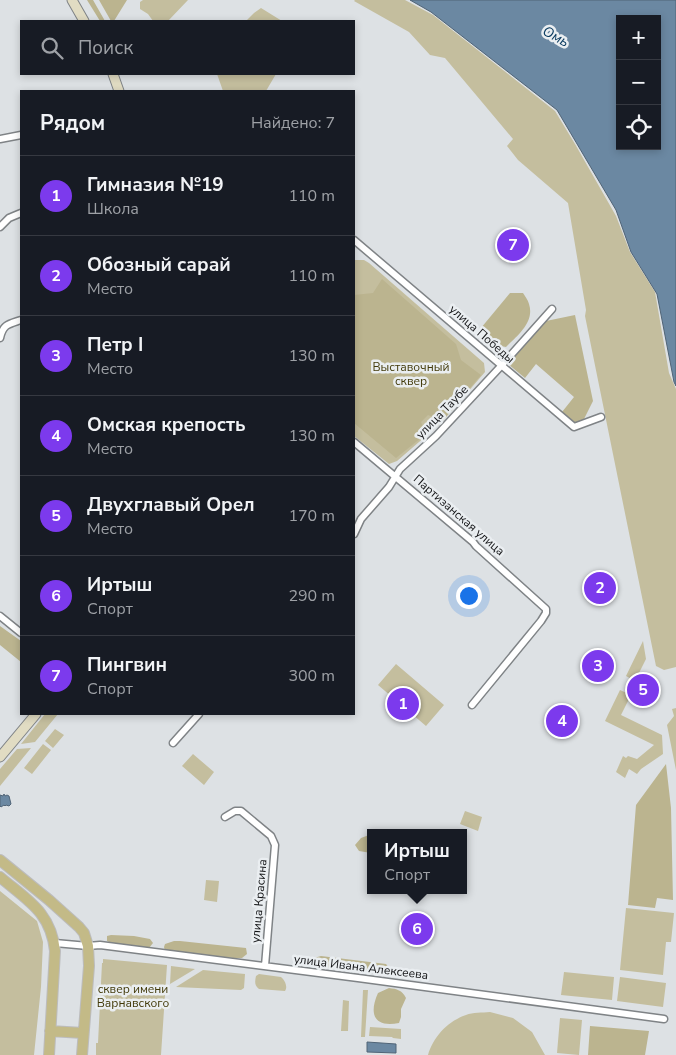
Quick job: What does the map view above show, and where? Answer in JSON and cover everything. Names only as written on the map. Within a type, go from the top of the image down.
[{"type":"main road","points":[[0,860],[49,900],[84,933],[88,946],[89,966],[82,1055]]},
{"type":"main road","points":[[0,877],[40,910],[49,926],[55,943],[49,1055]]},
{"type":"main road","points":[[50,1031],[83,1033]]},
{"type":"street","points":[[72,0],[83,20]]},
{"type":"street","points":[[113,75],[119,90]]},
{"type":"street","points":[[0,139],[20,135]]},
{"type":"street","points":[[0,227],[9,218],[20,213]]},
{"type":"street","name":"улица Победы","points":[[356,242],[574,427],[601,417]]},
{"type":"street","name":"улица Таубе","points":[[355,533],[361,519],[393,482],[400,469],[436,436],[502,366],[552,309]]},
{"type":"street","points":[[0,338],[5,326],[20,320]]},
{"type":"street","name":"Партизанская улица","points":[[355,443],[473,542],[546,609],[541,622],[472,705]]},
{"type":"street","points":[[0,616],[20,632]]},
{"type":"street","points":[[0,757],[35,715]]},
{"type":"street","points":[[174,743],[198,715]]},
{"type":"street","name":"улица Красина","points":[[225,817],[235,811],[241,811],[271,836],[275,845],[265,966]]},
{"type":"street","name":"улица Ивана Алексеева","points":[[55,943],[88,946],[100,945],[664,1019]]},
{"type":"green space","points":[[87,0],[93,0],[104,20],[99,20]]},
{"type":"green space","points":[[99,0],[127,0],[115,20],[110,20]]},
{"type":"green space","points":[[143,0],[188,0],[169,20],[152,20],[148,14],[140,9],[140,2]]},
{"type":"green space","points":[[355,0],[405,0],[433,15],[555,111],[616,216],[630,252],[655,292],[669,373],[676,389],[676,667],[664,670],[656,666],[585,316],[586,310],[568,203],[518,160],[507,146],[513,139],[445,58],[430,55],[409,32]]},
{"type":"green space","points":[[261,8],[280,20],[247,20]]},
{"type":"green space","points":[[217,75],[275,75],[267,90],[223,90]]},
{"type":"green space","name":"Выставочный сквер","points":[[355,260],[364,260],[369,263],[484,363],[485,372],[441,423],[397,461],[389,464],[355,437]]},
{"type":"green space","name":"Выставочный сквер","points":[[382,279],[456,344],[461,360],[481,375],[442,421],[428,415],[421,422],[426,434],[396,458],[355,424],[355,295],[373,293]]},
{"type":"green space","points":[[510,293],[523,293],[529,303],[530,311],[524,328],[506,347],[483,339],[476,334]]},
{"type":"green space","points":[[575,315],[593,401],[584,419],[574,423],[562,412],[574,397],[536,364],[525,378],[508,364],[546,321]]},
{"type":"green space","points":[[0,626],[20,640],[20,661],[0,645]]},
{"type":"green space","points":[[643,641],[646,659],[635,681],[626,676]]},
{"type":"green space","points":[[396,664],[444,705],[426,726],[378,685]]},
{"type":"green space","points":[[620,690],[631,695],[621,715],[662,735],[663,754],[641,769],[637,774],[629,769],[625,778],[616,772],[623,756],[637,759],[654,745],[605,721]]},
{"type":"green space","points":[[676,708],[676,770],[667,725],[674,716],[672,709]]},
{"type":"green space","points":[[44,715],[57,715],[35,742],[21,744]]},
{"type":"green space","points":[[55,729],[64,735],[53,748],[45,741]]},
{"type":"green space","points":[[43,744],[51,750],[32,774],[24,768]]},
{"type":"green space","points":[[31,748],[0,786],[0,769],[17,749]]},
{"type":"green space","points":[[193,754],[214,772],[204,785],[182,766]]},
{"type":"green space","points":[[666,764],[671,808],[673,900],[657,898],[655,908],[628,905],[636,805]]},
{"type":"green space","points":[[465,811],[482,817],[478,831],[460,824]]},
{"type":"green space","points":[[367,836],[367,852],[359,851],[355,845],[361,838]]},
{"type":"green space","points":[[206,880],[219,881],[217,902],[204,900]]},
{"type":"green space","points":[[0,891],[37,921],[43,942],[41,987],[34,1055],[0,1055]]},
{"type":"green space","points":[[626,908],[674,913],[671,942],[666,942],[663,975],[620,970]]},
{"type":"green space","points":[[107,936],[150,939],[153,943],[149,948],[143,948],[111,943],[107,941]]},
{"type":"green space","points":[[174,941],[246,948],[247,954],[242,958],[234,958],[165,951],[165,944]]},
{"type":"green space","points":[[321,956],[386,964],[390,969],[388,975],[316,966],[312,961],[314,958]]},
{"type":"green space","name":"сквер имени Варнавского","points":[[103,959],[167,965],[161,1055],[96,1055]]},
{"type":"green space","points":[[171,966],[195,969],[170,984]]},
{"type":"green space","points":[[203,970],[245,974],[244,988],[241,990],[176,987]]},
{"type":"green space","points":[[564,972],[614,977],[612,1000],[561,995]]},
{"type":"green space","points":[[259,974],[281,977],[286,984],[285,991],[259,989],[255,981],[256,976]]},
{"type":"green space","points":[[620,977],[666,983],[663,1007],[617,1001]]},
{"type":"green space","points":[[389,988],[399,990],[406,998],[401,1009],[399,1023],[383,1023],[375,1017],[374,1007],[378,993]]},
{"type":"green space","points":[[363,990],[368,990],[365,1037],[361,1037]]},
{"type":"green space","points":[[343,1000],[349,1001],[348,1031],[341,1031]]},
{"type":"green space","points":[[490,1012],[513,1018],[532,1032],[545,1055],[428,1055],[437,1036],[453,1021],[469,1014]]},
{"type":"green space","points":[[560,1018],[582,1020],[579,1055],[557,1053]]},
{"type":"green space","points":[[590,1026],[649,1031],[645,1055],[588,1055]]},
{"type":"green space","points":[[370,1027],[401,1029],[401,1039],[369,1036]]},
{"type":"water","name":"Омь","points":[[410,0],[676,0],[676,386],[657,294],[631,252],[616,210],[557,110],[431,12]]},
{"type":"water","points":[[4,794],[9,796],[11,804],[1,807],[0,795],[3,796]]},
{"type":"water","points":[[367,1042],[396,1044],[396,1053],[367,1052]]},
{"type":"place","name":"Пингвин","points":[[513,245]]},
{"type":"place","name":"Обозный сарай","points":[[600,588]]},
{"type":"place","name":"Петр I","points":[[598,666]]},
{"type":"place","name":"Двухглавый Орел","points":[[643,690]]},
{"type":"place","name":"Гимназия №19","points":[[403,704]]},
{"type":"place","name":"Омская крепость","points":[[562,721]]},
{"type":"place","name":"Иртыш","points":[[417,929]]}]
